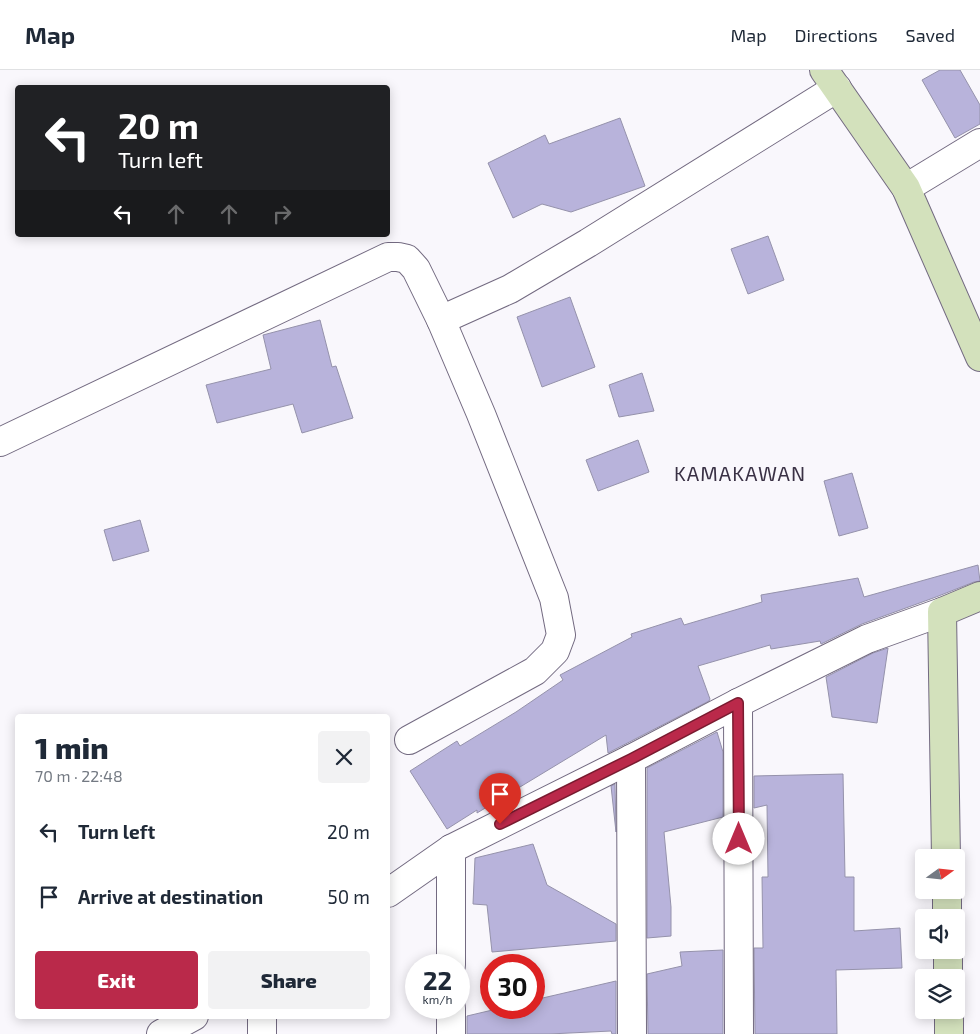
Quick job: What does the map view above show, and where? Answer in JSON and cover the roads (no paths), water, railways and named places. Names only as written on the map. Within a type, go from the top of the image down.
[{"type":"street","points":[[441,320],[510,289],[588,243],[831,79],[906,188],[980,357]]},
{"type":"street","points":[[906,188],[980,143]]},
{"type":"street","points":[[0,442],[222,338],[388,257],[407,259],[416,269],[441,320],[485,423],[554,598],[561,635],[555,651],[535,672],[409,740]]},
{"type":"street","points":[[390,892],[451,849],[867,638],[942,612],[980,596]]},
{"type":"street","points":[[942,612],[946,849]]},
{"type":"street","points":[[738,703],[739,1034]]},
{"type":"street","points":[[631,759],[632,1034]]},
{"type":"street","points":[[451,849],[451,954]]},
{"type":"street","points":[[161,1034],[188,1019]]},
{"type":"street","points":[[262,1019],[262,1034]]},
{"type":"street","points":[[451,1019],[451,1034]]},
{"type":"street","points":[[949,1019],[949,1034]]},
{"type":"district","name":"KAMAKAWAN","points":[[740,474]]}]
